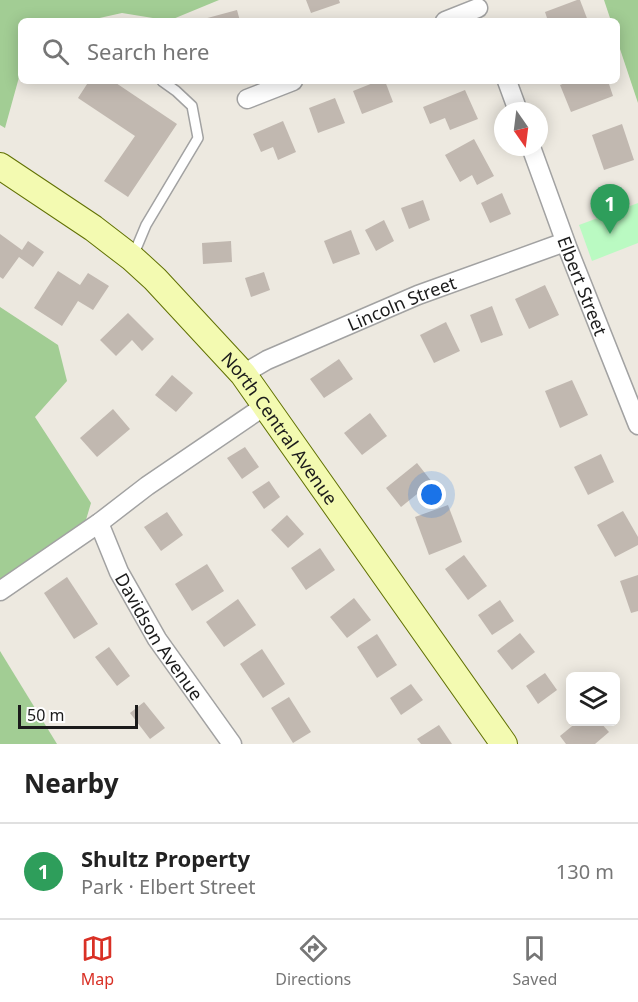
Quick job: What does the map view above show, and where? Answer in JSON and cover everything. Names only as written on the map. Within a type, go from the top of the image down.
[{"type":"main road","name":"North Central Avenue","points":[[0,166],[93,228],[132,258],[155,279],[243,374],[504,744]]},
{"type":"street","points":[[454,18],[479,10]]},
{"type":"street","points":[[247,99],[285,84]]},
{"type":"street","points":[[508,84],[515,102]]},
{"type":"street","name":"Elbert Street","points":[[534,156],[565,242],[638,425]]},
{"type":"street","name":"Lincoln Street","points":[[243,374],[267,360],[418,295],[565,242]]},
{"type":"street","points":[[0,591],[99,523],[147,486],[266,405]]},
{"type":"street","name":"Davidson Avenue","points":[[99,523],[119,572],[157,639],[232,744]]},
{"type":"lane","points":[[132,258],[146,225],[198,138],[192,106],[166,84]]},
{"type":"green space","points":[[0,0],[219,0],[175,18],[153,18],[122,13],[100,18],[18,18],[18,81],[5,128],[0,125]]},
{"type":"green space","points":[[604,0],[638,0],[638,103],[620,49],[620,18],[610,18]]},
{"type":"green space","points":[[638,203],[638,243],[592,261],[579,225]]},
{"type":"green space","points":[[0,307],[58,345],[67,381],[35,417],[91,503],[80,540],[0,597]]},
{"type":"green space","points":[[0,651],[57,744],[0,744]]},
{"type":"building","points":[[306,0],[339,0],[340,3],[311,13]]},
{"type":"building","points":[[580,0],[587,18],[547,18],[545,12]]},
{"type":"building","points":[[237,10],[239,18],[207,18]]},
{"type":"building","points":[[87,84],[117,84],[177,124],[128,197],[104,181],[135,136],[78,98]]},
{"type":"building","points":[[370,84],[386,84],[393,102],[362,114],[353,91]]},
{"type":"building","points":[[609,84],[613,96],[571,112],[560,85]]},
{"type":"building","points":[[465,90],[478,119],[450,130],[445,118],[430,124],[423,107]]},
{"type":"building","points":[[335,98],[345,123],[318,133],[309,108]]},
{"type":"building","points":[[283,121],[296,152],[278,160],[273,147],[261,152],[253,134]]},
{"type":"building","points":[[622,124],[634,160],[604,170],[592,135]]},
{"type":"building","points":[[474,139],[494,176],[477,185],[472,175],[460,182],[445,155]]},
{"type":"building","points":[[502,193],[511,214],[490,223],[481,203]]},
{"type":"building","points":[[423,200],[430,220],[409,229],[401,208]]},
{"type":"building","points":[[384,220],[394,241],[376,251],[365,230]]},
{"type":"building","points":[[351,230],[360,254],[333,264],[324,241]]},
{"type":"building","points":[[0,234],[22,250],[28,241],[44,252],[33,267],[19,257],[3,279],[0,277]]},
{"type":"building","points":[[231,241],[232,262],[203,264],[202,243]]},
{"type":"building","points":[[58,271],[80,285],[88,273],[109,286],[93,310],[78,301],[62,326],[34,308]]},
{"type":"building","points":[[264,272],[270,290],[251,297],[245,278]]},
{"type":"building","points":[[545,285],[559,315],[529,329],[515,299]]},
{"type":"building","points":[[492,306],[503,335],[481,343],[470,315]]},
{"type":"building","points":[[128,313],[154,339],[142,351],[132,340],[116,356],[100,340]]},
{"type":"building","points":[[446,322],[460,351],[434,363],[420,335]]},
{"type":"building","points":[[339,359],[353,379],[324,398],[310,379]]},
{"type":"building","points":[[172,375],[193,393],[176,412],[155,395]]},
{"type":"building","points":[[572,380],[588,415],[560,428],[545,391]]},
{"type":"building","points":[[113,409],[130,429],[97,457],[80,438]]},
{"type":"building","points":[[370,413],[387,436],[362,455],[344,433]]},
{"type":"building","points":[[245,447],[259,467],[242,479],[227,458]]},
{"type":"building","points":[[601,454],[614,482],[588,495],[574,467]]},
{"type":"building","points":[[417,463],[432,482],[401,507],[386,488]]},
{"type":"building","points":[[269,481],[280,497],[264,509],[252,492]]},
{"type":"building","points":[[448,505],[462,542],[429,555],[415,517]]},
{"type":"building","points":[[623,511],[638,537],[638,545],[615,557],[597,525]]},
{"type":"building","points":[[167,512],[183,535],[161,551],[144,527]]},
{"type":"building","points":[[287,515],[304,534],[288,548],[271,530]]},
{"type":"building","points":[[320,548],[335,570],[306,590],[291,568]]},
{"type":"building","points":[[464,555],[487,586],[468,600],[445,569]]},
{"type":"building","points":[[207,564],[224,591],[192,611],[175,584]]},
{"type":"building","points":[[638,575],[638,611],[631,613],[620,581]]},
{"type":"building","points":[[67,577],[98,624],[74,639],[44,593]]},
{"type":"building","points":[[354,598],[371,620],[347,638],[330,617]]},
{"type":"building","points":[[238,599],[256,625],[224,647],[206,622]]},
{"type":"building","points":[[500,600],[514,621],[492,635],[478,615]]},
{"type":"building","points":[[520,633],[535,652],[512,670],[497,651]]},
{"type":"building","points":[[377,634],[397,665],[377,678],[357,647]]},
{"type":"building","points":[[109,647],[130,676],[117,686],[95,657]]},
{"type":"building","points":[[262,649],[285,684],[263,698],[240,664]]},
{"type":"building","points":[[545,673],[557,690],[538,704],[526,686]]},
{"type":"building","points":[[411,684],[423,700],[401,715],[390,698]]},
{"type":"building","points":[[289,697],[311,732],[293,743],[271,708]]},
{"type":"building","points":[[144,702],[165,728],[150,739],[130,713]]},
{"type":"building","points":[[439,725],[452,744],[421,744],[417,739]]},
{"type":"building","points":[[572,726],[604,726],[609,732],[595,744],[566,744],[560,736]]},
{"type":"place","name":"Shultz Property","points":[[610,234]]}]
